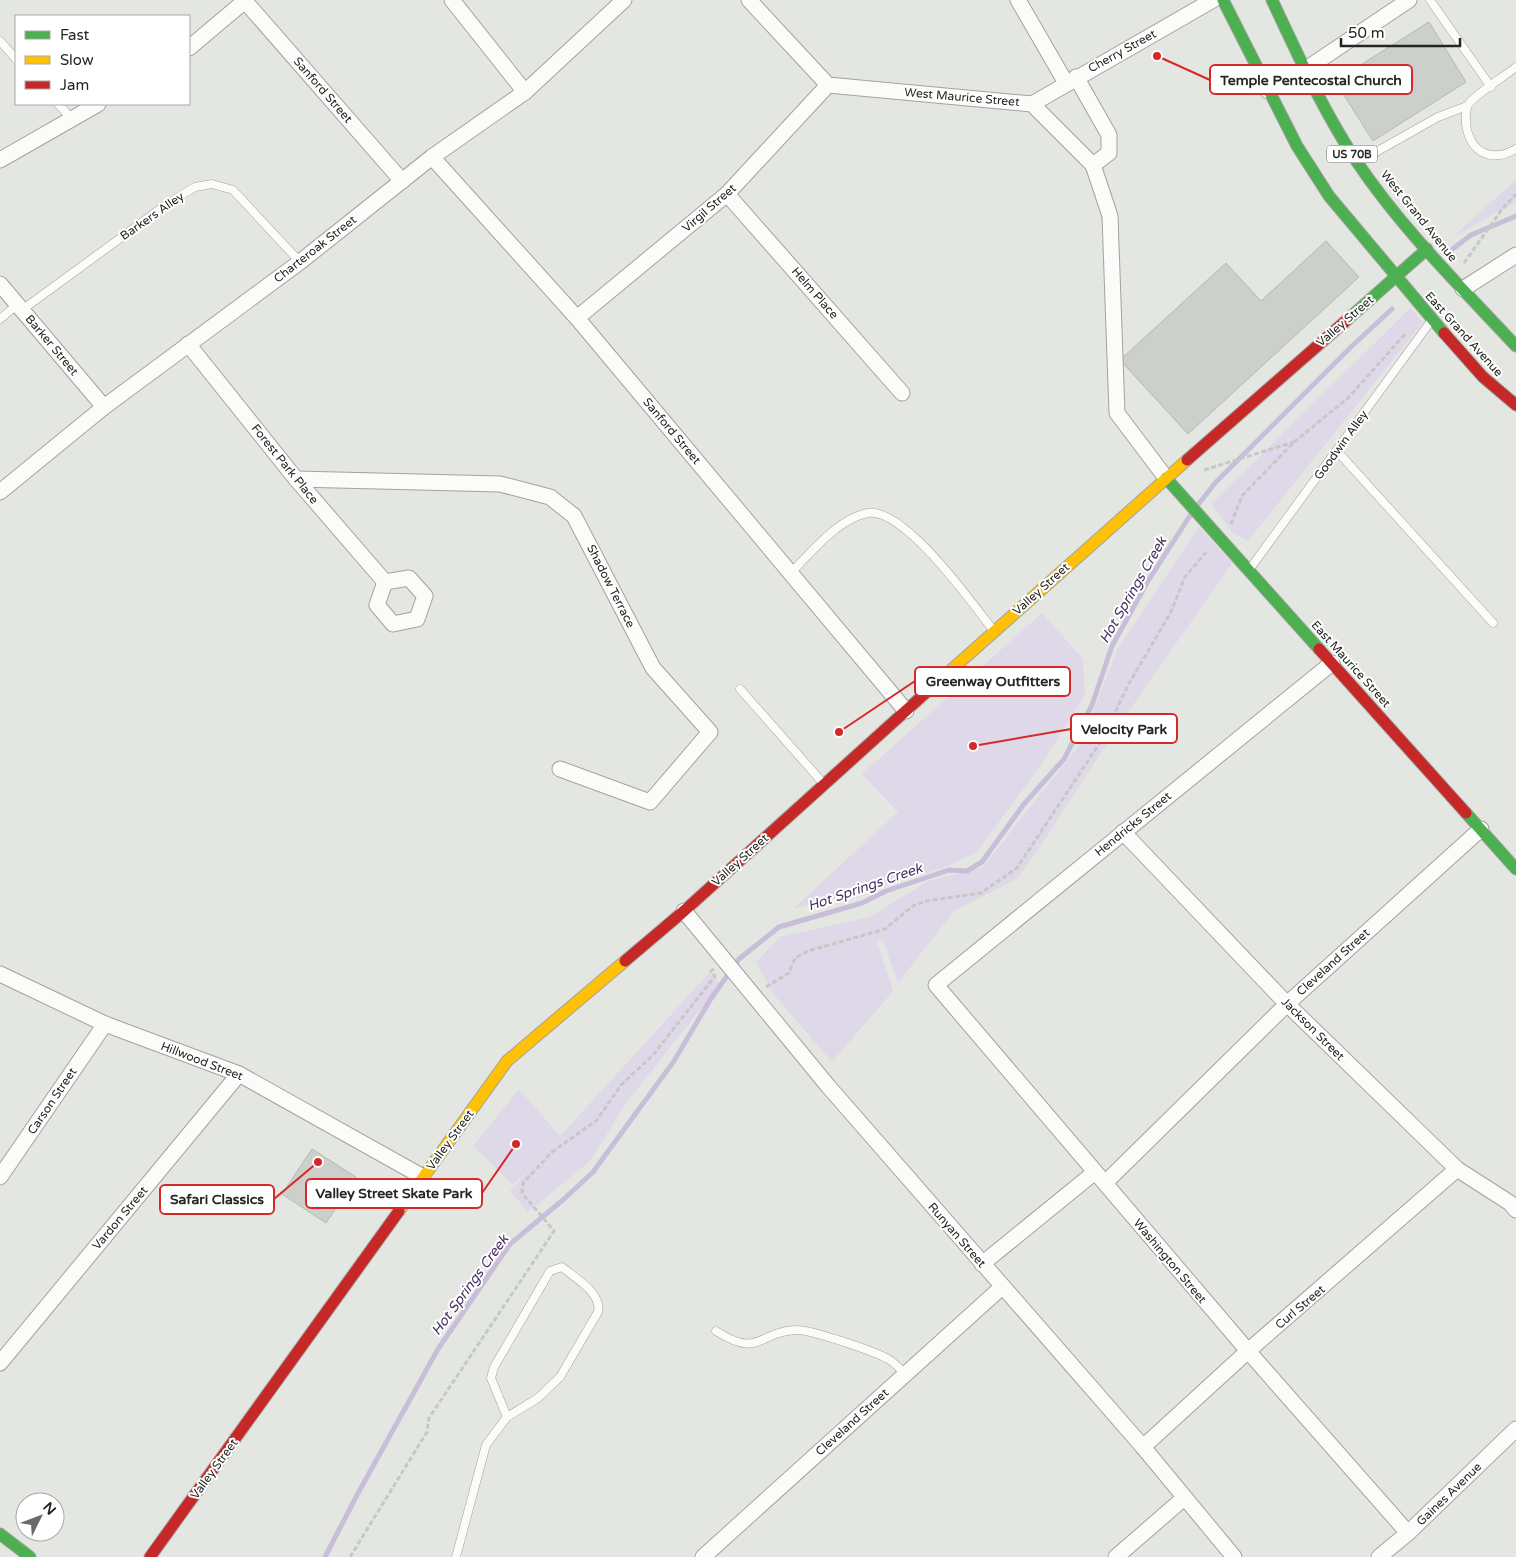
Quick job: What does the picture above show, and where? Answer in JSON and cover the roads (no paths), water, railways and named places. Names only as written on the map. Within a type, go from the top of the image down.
[{"type":"street","points":[[190,47],[245,0]]},
{"type":"street","name":"Sanford Street","points":[[245,0],[402,181]]},
{"type":"street","points":[[452,0],[525,92]]},
{"type":"street","name":"Charteroak Street","points":[[0,492],[104,408],[300,262],[432,157],[525,92],[624,0]]},
{"type":"street","points":[[749,0],[828,85]]},
{"type":"street","points":[[1018,0],[1109,135],[1109,153],[1093,165]]},
{"type":"street","name":"Cherry Street","points":[[1032,104],[1213,0]]},
{"type":"street","name":"US 70B","points":[[1223,0],[1297,146],[1329,196],[1396,277]]},
{"type":"street","name":"West Grand Avenue","points":[[1272,0],[1336,128],[1357,162],[1427,249],[1458,284]]},
{"type":"street","points":[[1268,91],[1306,69],[1409,0]]},
{"type":"street","name":"West Maurice Street","points":[[828,85],[1032,104],[1093,165],[1110,216],[1116,413],[1166,478]]},
{"type":"street","name":"Virgil Street","points":[[577,318],[727,194],[828,85]]},
{"type":"street","points":[[0,160],[96,105]]},
{"type":"street","name":"Sanford Street","points":[[432,157],[577,318],[906,711]]},
{"type":"street","name":"Helm Place","points":[[727,194],[902,393]]},
{"type":"street","name":"Valley Street","points":[[150,1557],[507,1061],[684,911],[994,631],[1427,249]]},
{"type":"street","points":[[1458,284],[1516,256]]},
{"type":"street","name":"East Grand Avenue","points":[[1396,277],[1483,377],[1516,406]]},
{"type":"street","name":"Barker Street","points":[[0,284],[104,408]]},
{"type":"street","name":"US 70B","points":[[1458,284],[1516,346]]},
{"type":"street","name":"Forest Park Place","points":[[188,344],[296,478],[385,582]]},
{"type":"street","name":"Shadow Terrace","points":[[296,478],[500,484],[550,497],[574,516],[653,668],[710,732],[650,802],[560,769]]},
{"type":"street","name":"East Maurice Street","points":[[1166,478],[1516,868]]},
{"type":"street","name":"Hendricks Street","points":[[936,985],[1332,663]]},
{"type":"street","name":"Cleveland Street","points":[[982,1264],[1100,1177],[1287,1004],[1481,829]]},
{"type":"street","name":"Jackson Street","points":[[1123,832],[1287,1004],[1457,1169],[1514,1204]]},
{"type":"street","name":"Runyan Street","points":[[684,911],[719,965],[740,979],[828,1086],[1143,1447],[1234,1557]]},
{"type":"street","name":"Hillwood Street","points":[[0,974],[105,1024],[239,1074],[423,1177]]},
{"type":"street","name":"Washington Street","points":[[936,985],[1248,1352],[1408,1534]]},
{"type":"street","name":"Carson Street","points":[[0,1177],[105,1024]]},
{"type":"street","name":"Vardon Street","points":[[0,1363],[239,1074]]},
{"type":"street","name":"Curl Street","points":[[1143,1447],[1248,1352],[1457,1169]]},
{"type":"street","name":"Cleveland Street","points":[[703,1557],[1002,1286]]},
{"type":"street","name":"Gaines Avenue","points":[[1379,1557],[1408,1534],[1516,1429]]},
{"type":"street","points":[[1116,1557],[1184,1498]]},
{"type":"street","points":[[0,1534],[30,1557]]},
{"type":"lane","points":[[1430,0],[1491,87]]},
{"type":"lane","points":[[0,42],[15,58]]},
{"type":"lane","points":[[1357,162],[1438,117],[1467,106],[1475,97],[1516,67]]},
{"type":"lane","points":[[59,105],[72,119]]},
{"type":"lane","points":[[1467,106],[1468,135],[1475,147],[1486,155],[1498,156],[1516,149]]},
{"type":"lane","name":"Barkers Alley","points":[[0,319],[167,204],[195,187],[212,184],[233,190],[300,262]]},
{"type":"lane","name":"Goodwin Alley","points":[[1249,570],[1337,451],[1429,316]]},
{"type":"lane","points":[[1337,451],[1493,623]]},
{"type":"lane","points":[[791,573],[819,542],[839,528],[869,513],[888,516],[927,549],[994,631]]},
{"type":"lane","points":[[740,689],[824,785]]},
{"type":"lane","points":[[456,1557],[486,1445],[499,1425],[507,1417],[542,1395],[560,1376],[598,1312],[599,1306],[596,1296],[562,1267],[550,1271],[494,1367],[491,1378],[507,1417]]},
{"type":"lane","points":[[716,1331],[742,1344],[756,1344],[777,1334],[797,1330],[848,1343],[888,1359],[906,1374]]},
{"type":"waterway","name":"Hot Springs Creek","points":[[1450,251],[1471,235],[1516,216]]},
{"type":"waterway","name":"Hot Springs Creek","points":[[1197,506],[1216,482],[1351,347],[1392,309]]},
{"type":"waterway","name":"Hot Springs Creek","points":[[325,1557],[438,1349],[510,1244],[593,1172],[674,1061],[710,1000],[739,959],[779,927],[862,903],[886,891],[949,870],[967,871],[982,862],[1024,804],[1064,759],[1092,705],[1112,646],[1148,581],[1191,514]]},
{"type":"place","name":"Temple Pentecostal Church","points":[[1157,56]]},
{"type":"place","name":"Greenway Outfitters","points":[[839,732]]},
{"type":"place","name":"Velocity Park","points":[[973,746]]},
{"type":"place","name":"Valley Street Skate Park","points":[[516,1144]]},
{"type":"place","name":"Safari Classics","points":[[318,1162]]}]
